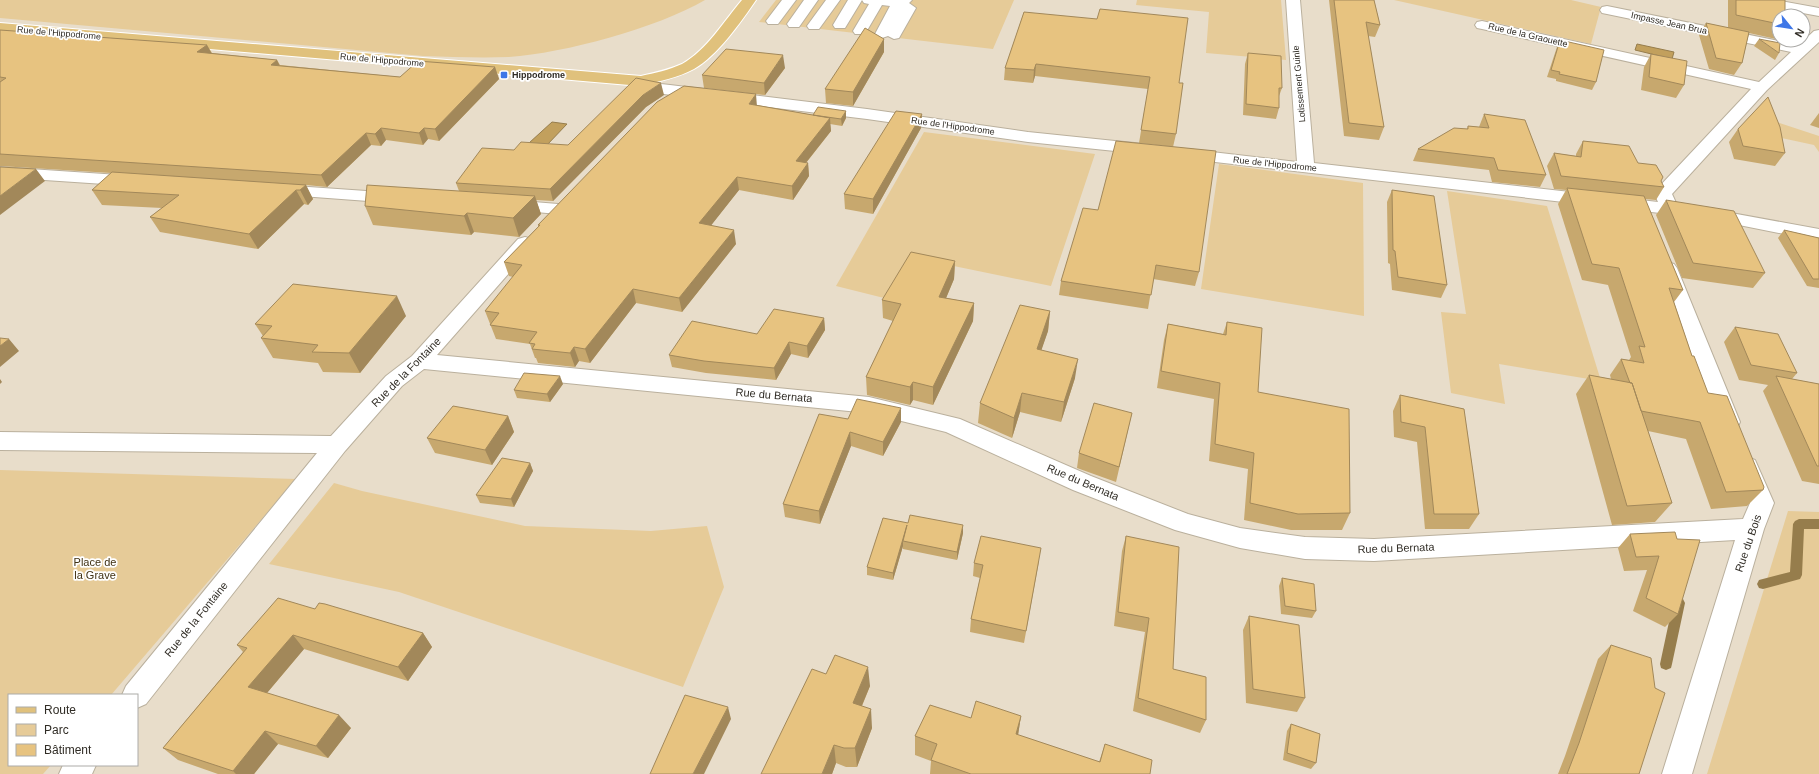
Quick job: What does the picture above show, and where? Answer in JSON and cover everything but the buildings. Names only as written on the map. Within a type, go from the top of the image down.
[{"type":"main road","points":[[641,81],[678,71],[704,55],[749,0]]},
{"type":"main road","name":"Rue de l'Hippodrome","points":[[0,27],[641,81]]},
{"type":"street","points":[[772,21],[789,0]]},
{"type":"street","points":[[794,24],[811,0]]},
{"type":"street","points":[[814,26],[833,0]]},
{"type":"street","points":[[840,25],[855,0]]},
{"type":"street","points":[[860,31],[873,0],[902,2],[888,34]]},
{"type":"street","name":"Lotissement Guinle","points":[[1293,0],[1306,168]]},
{"type":"street","points":[[1753,0],[1819,12]]},
{"type":"street","name":"Impasse Jean Brua","points":[[1607,10],[1802,50]]},
{"type":"street","name":"Rue de la Graouette","points":[[1482,25],[1762,87]]},
{"type":"street","points":[[1671,210],[1663,193],[1762,87],[1819,34]]},
{"type":"street","points":[[661,105],[684,91],[687,86],[687,79],[678,71]]},
{"type":"street","name":"Rue de l'Hippodrome","points":[[641,81],[657,88],[1028,136],[1704,213],[1819,235]]},
{"type":"street","points":[[0,172],[152,182]]},
{"type":"street","points":[[263,189],[415,199]]},
{"type":"street","name":"Rue de la Fontaine","points":[[137,694],[336,445],[394,381],[420,361],[510,259],[564,203],[494,204]]},
{"type":"street","points":[[1643,207],[1651,228]]},
{"type":"street","name":"Rue du Bois","points":[[1659,249],[1762,503],[1751,529],[1677,774]]},
{"type":"street","name":"Rue du Bernata","points":[[420,361],[869,405],[952,425],[1082,483],[1184,523],[1240,538],[1305,548],[1374,550],[1751,529]]},
{"type":"street","points":[[0,441],[336,445]]},
{"type":"street","points":[[74,774],[80,766]]},
{"type":"green space","points":[[0,0],[705,0],[662,20],[610,38],[583,45],[532,55],[509,57],[456,57],[423,56],[0,18]]},
{"type":"green space","points":[[776,0],[1014,0],[993,49],[759,22]]},
{"type":"green space","points":[[1137,0],[1281,0],[1286,60],[1206,53],[1209,12],[1136,5]]},
{"type":"green space","points":[[1394,0],[1571,0],[1601,7],[1591,44]]},
{"type":"green space","points":[[1755,115],[1819,136],[1819,152],[1814,145],[1744,130]]},
{"type":"green space","points":[[924,132],[1095,154],[1051,286],[910,257],[884,298],[836,286]]},
{"type":"green space","points":[[1219,164],[1363,183],[1364,316],[1201,289]]},
{"type":"green space","points":[[1447,191],[1547,206],[1601,381],[1499,364],[1505,404],[1451,393],[1441,312],[1466,314]]},
{"type":"green space","name":"Place de la Grave","points":[[0,470],[296,479],[112,694],[8,694],[8,766],[50,766],[43,774],[0,774]]},
{"type":"green space","points":[[334,483],[362,491],[525,526],[651,531],[707,526],[724,587],[683,687],[399,592],[269,564]]},
{"type":"green space","points":[[1788,511],[1819,512],[1819,774],[1707,774]]},
{"type":"shaded area","points":[[1637,44],[1674,52],[1672,59],[1635,50]]},
{"type":"shaded area","points":[[552,122],[567,124],[546,146],[529,143]]},
{"type":"waterway","points":[[1763,584],[1796,575],[1799,524],[1819,524]]},
{"type":"waterway","points":[[1666,664],[1679,603]]},
{"type":"place","name":"Hippodrome","points":[[504,75]]}]
